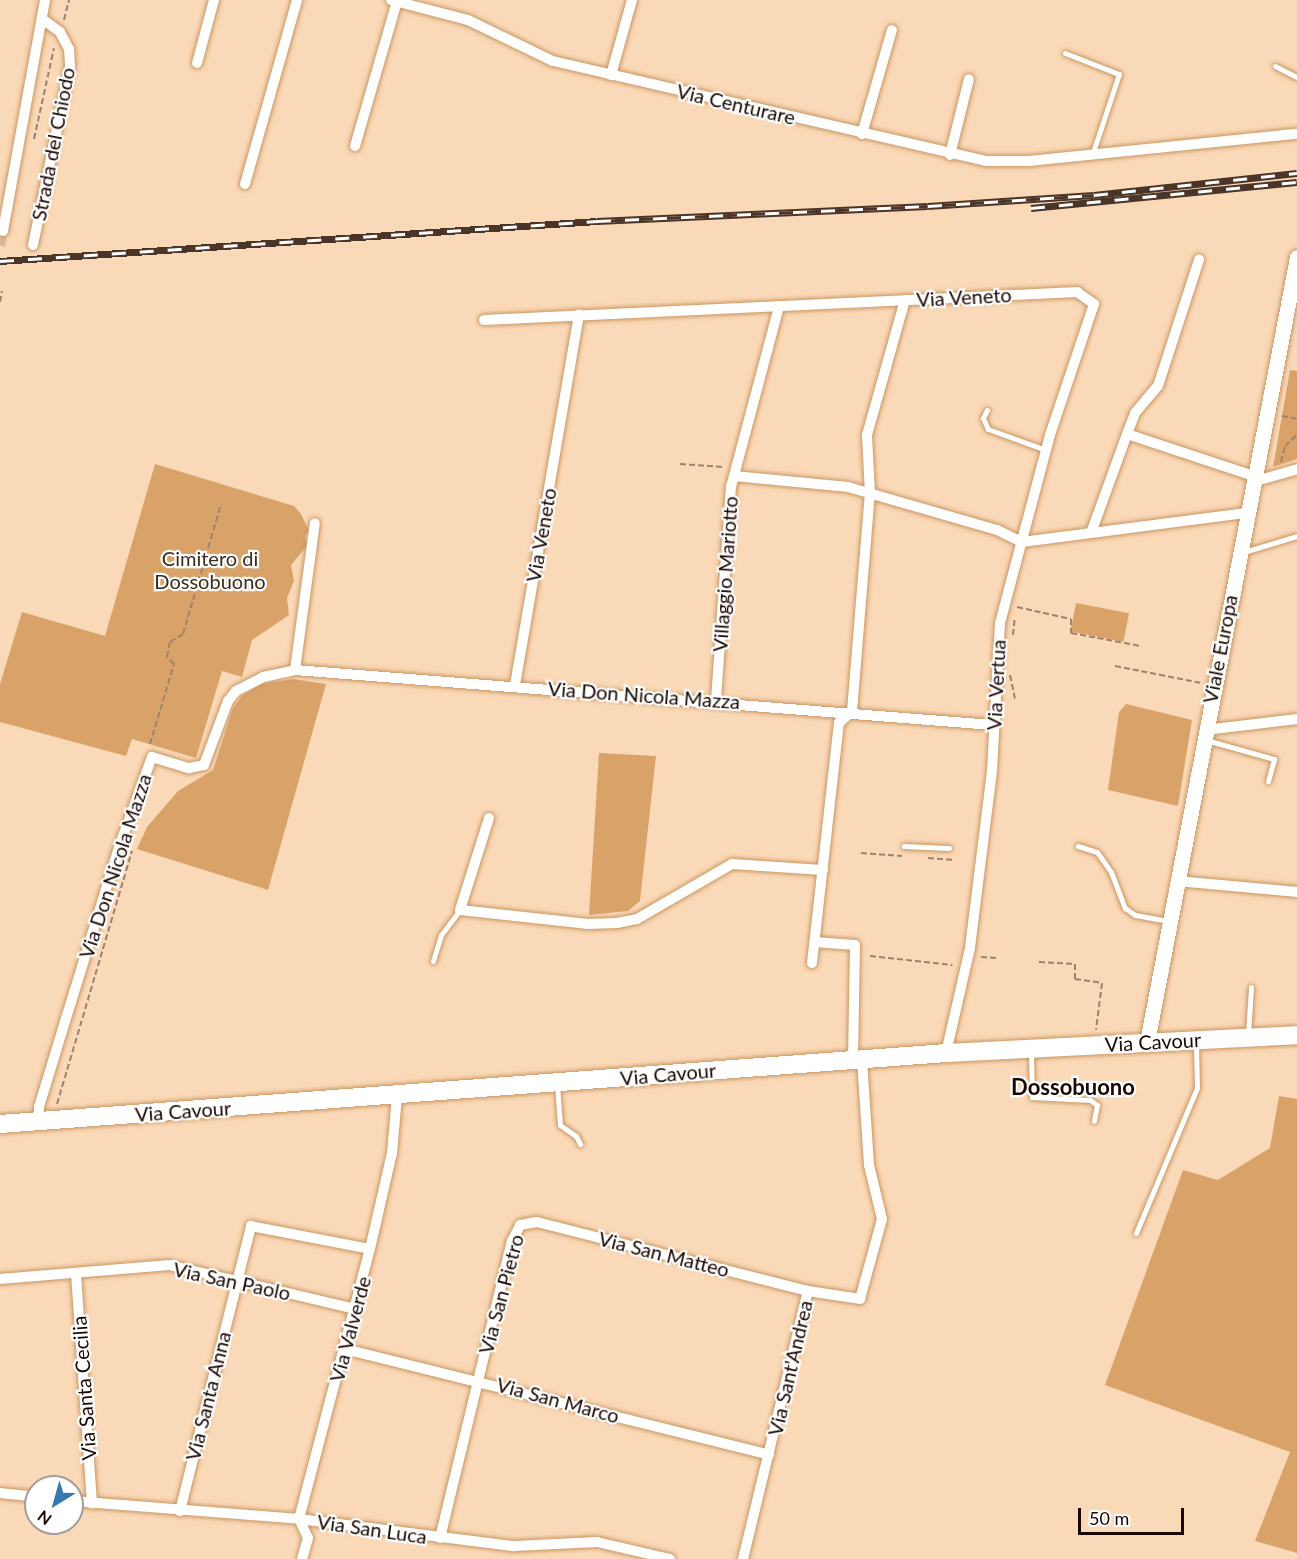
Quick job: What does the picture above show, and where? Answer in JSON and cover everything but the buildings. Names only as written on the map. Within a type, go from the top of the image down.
[{"type":"main road","name":"Via Cavour","points":[[0,1124],[946,1053],[1297,1035]]},
{"type":"street","name":"Strada del Chiodo","points":[[3,231],[45,0]]},
{"type":"street","points":[[196,63],[213,0]]},
{"type":"street","points":[[245,184],[297,0]]},
{"type":"street","points":[[611,75],[632,0]]},
{"type":"street","name":"Via Centurare","points":[[355,146],[394,1],[468,20],[553,62],[950,155],[985,161],[1029,161],[1297,134]]},
{"type":"street","points":[[42,19],[60,32]]},
{"type":"street","points":[[862,134],[892,30]]},
{"type":"street","name":"Strada del Chiodo","points":[[33,244],[70,66],[69,49],[60,32]]},
{"type":"street","points":[[950,155],[969,79]]},
{"type":"street","name":"Viale Europa","points":[[1148,1042],[1238,554],[1297,257]]},
{"type":"street","points":[[1091,533],[1135,413],[1158,386],[1199,260]]},
{"type":"street","name":"Via Veneto","points":[[484,320],[1077,292],[1088,296],[1094,310],[1050,435],[1048,451],[1022,542]]},
{"type":"street","points":[[812,963],[839,723],[852,711],[870,493],[867,435],[905,300]]},
{"type":"street","points":[[735,472],[779,306]]},
{"type":"street","name":"Via Veneto","points":[[515,685],[579,314]]},
{"type":"street","points":[[1127,434],[1263,479],[1297,469]]},
{"type":"street","name":"Villaggio Mariotto","points":[[716,700],[735,472],[848,487],[997,530],[1022,542]]},
{"type":"street","points":[[1022,542],[1246,513]]},
{"type":"street","points":[[295,670],[315,523]]},
{"type":"street","name":"Via Vertua","points":[[946,1053],[968,956],[992,771],[992,725],[1000,623],[1022,542]]},
{"type":"street","name":"Via Don Nicola Mazza","points":[[39,1121],[39,1107],[119,847],[152,757],[189,768],[204,765],[228,701],[236,691],[263,677],[295,670],[716,700],[992,725]]},
{"type":"street","points":[[1204,735],[1297,719]]},
{"type":"street","points":[[489,818],[460,910],[588,924],[617,923],[637,919],[732,864],[822,870]]},
{"type":"street","points":[[1177,881],[1297,892]]},
{"type":"street","points":[[815,942],[855,945],[857,1060]]},
{"type":"street","name":"Via Sant'Andrea","points":[[743,1559],[808,1291],[860,1299],[882,1219],[869,1165],[857,1060]]},
{"type":"street","name":"Via Valverde","points":[[302,1559],[308,1538],[299,1519],[370,1249],[392,1153],[397,1096]]},
{"type":"street","name":"Via San Matteo","points":[[520,1225],[537,1222],[808,1291]]},
{"type":"street","name":"Via San Pietro","points":[[440,1538],[512,1241],[520,1225]]},
{"type":"street","name":"Via Santa Anna","points":[[180,1511],[251,1226],[263,1226],[370,1249]]},
{"type":"street","name":"Via San Paolo","points":[[0,1279],[169,1265],[355,1309]]},
{"type":"street","name":"Via Santa Cecilia","points":[[76,1274],[92,1503]]},
{"type":"street","name":"Via San Marco","points":[[345,1349],[478,1379],[769,1455]]},
{"type":"street","points":[[0,1493],[24,1496]]},
{"type":"street","name":"Via San Luca","points":[[84,1502],[299,1519],[514,1546],[597,1542],[670,1559]]},
{"type":"lane","points":[[1065,53],[1119,74],[1092,155]]},
{"type":"lane","points":[[1275,66],[1297,77]]},
{"type":"lane","points":[[987,410],[983,418],[988,429],[1048,451]]},
{"type":"lane","points":[[1238,554],[1297,536]]},
{"type":"lane","points":[[1204,735],[1274,759],[1269,781]]},
{"type":"lane","points":[[904,846],[949,848]]},
{"type":"lane","points":[[1078,846],[1097,852],[1111,872],[1125,908],[1135,915],[1162,920]]},
{"type":"lane","points":[[433,961],[441,935],[460,910]]},
{"type":"lane","points":[[1248,1037],[1251,987]]},
{"type":"lane","points":[[1136,1233],[1197,1088],[1196,1040]]},
{"type":"lane","points":[[1031,1049],[1032,1097],[1090,1100],[1097,1105],[1094,1121]]},
{"type":"lane","points":[[557,1083],[560,1125],[576,1136],[580,1144]]},
{"type":"path","points":[[33,142],[69,0]]},
{"type":"path","points":[[0,302],[2,291]]},
{"type":"path","points":[[1274,414],[1297,419]]},
{"type":"path","points":[[1279,474],[1285,446],[1297,435]]},
{"type":"path","points":[[680,464],[735,472]]},
{"type":"path","points":[[150,744],[174,664],[167,657],[170,642],[183,634],[221,504]]},
{"type":"path","points":[[1011,639],[1016,627],[1014,607],[1017,596]]},
{"type":"path","points":[[1014,607],[1071,619],[1071,633],[1141,646]]},
{"type":"path","points":[[1115,666],[1213,686]]},
{"type":"path","points":[[1009,667],[1015,699]]},
{"type":"path","points":[[57,1106],[132,850],[119,847]]},
{"type":"path","points":[[870,956],[953,965]]},
{"type":"path","points":[[968,956],[997,958]]},
{"type":"path","points":[[1039,962],[1075,964],[1076,979],[1102,983],[1094,1045]]},
{"type":"green space","points":[[1290,370],[1297,371],[1297,459],[1273,467]]},
{"type":"green space","name":"Cimitero di Dossobuono","points":[[155,464],[294,506],[301,514],[309,531],[305,536],[307,546],[291,565],[294,581],[287,598],[289,615],[252,640],[242,677],[222,671],[196,758],[132,739],[126,756],[0,722],[0,684],[22,612],[105,636]]},
{"type":"green space","points":[[1076,603],[1129,613],[1123,642],[1070,631]]},
{"type":"green space","points":[[293,679],[326,684],[268,890],[137,849],[147,827],[178,791],[213,770],[233,708],[242,696],[262,684]]},
{"type":"green space","points":[[1126,704],[1192,720],[1178,806],[1108,790],[1119,712]]},
{"type":"green space","points":[[599,753],[656,756],[640,901],[628,911],[589,915]]},
{"type":"green space","points":[[1279,1096],[1297,1099],[1297,1553],[1255,1541],[1290,1452],[1105,1385],[1183,1170],[1218,1180],[1270,1148]]},
{"type":"tunnel","points":[[0,246],[3,231]]},
{"type":"railway","points":[[0,261],[597,221],[928,206],[1094,195],[1297,173]]},
{"type":"railway","points":[[1031,208],[1297,182]]},
{"type":"district","name":"Dossobuono","points":[[1073,1087]]}]
